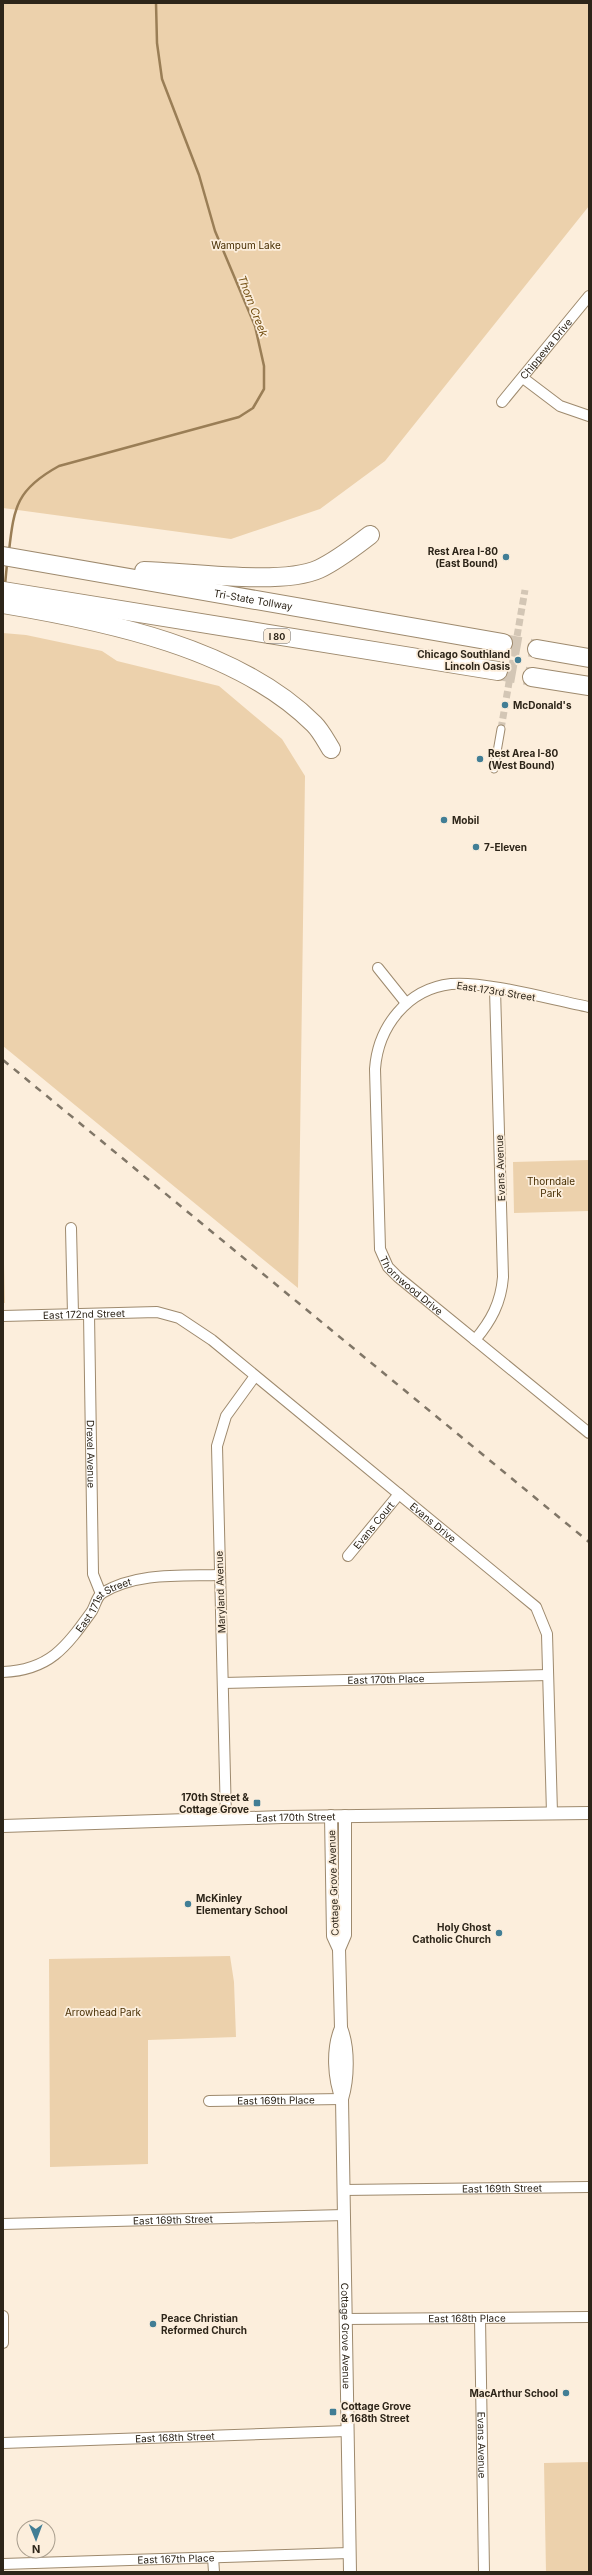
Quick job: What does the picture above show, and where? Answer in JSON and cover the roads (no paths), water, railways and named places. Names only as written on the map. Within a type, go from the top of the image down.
[{"type":"highway","points":[[84,570],[286,576],[318,570],[341,557],[370,535]]},
{"type":"highway","name":"Tri-State Tollway","points":[[3,556],[503,643]]},
{"type":"highway","name":"I 80","points":[[3,591],[56,606],[498,671]]},
{"type":"highway","points":[[3,604],[56,606],[154,636],[246,675],[286,699],[309,720],[331,749]]},
{"type":"highway","points":[[537,649],[589,658]]},
{"type":"highway","points":[[532,677],[589,686]]},
{"type":"street","name":"Chippewa Drive","points":[[502,402],[589,296]]},
{"type":"street","points":[[523,378],[560,406],[589,416]]},
{"type":"street","points":[[494,769],[501,729]]},
{"type":"street","points":[[378,968],[406,1004]]},
{"type":"street","name":"East 173rd Street","points":[[406,1004],[424,992],[442,986],[461,984],[589,1007]]},
{"type":"street","name":"Evans Avenue","points":[[475,1340],[495,1313],[502,1291],[503,1277],[495,989]]},
{"type":"street","name":"Thornwood Drive","points":[[406,1004],[384,1030],[376,1059],[380,1249],[388,1267],[398,1277],[589,1433]]},
{"type":"street","points":[[71,1228],[73,1314]]},
{"type":"street","name":"East 172nd Street","points":[[3,1316],[164,1313]]},
{"type":"street","name":"Evans Drive","points":[[164,1313],[189,1323],[256,1376],[536,1607],[546,1626],[552,1814]]},
{"type":"street","name":"Drexel Avenue","points":[[88,1314],[93,1574],[101,1594]]},
{"type":"street","name":"Maryland Avenue","points":[[226,1819],[216,1458],[219,1435],[226,1416],[256,1376]]},
{"type":"street","name":"Evans Court","points":[[348,1556],[399,1494]]},
{"type":"street","name":"East 171st Street","points":[[3,1672],[33,1669],[54,1656],[80,1627],[101,1594],[146,1577],[219,1575]]},
{"type":"street","name":"East 170th Place","points":[[223,1683],[548,1675]]},
{"type":"street","name":"East 170th Street","points":[[3,1826],[330,1816],[589,1813]]},
{"type":"street","name":"Cottage Grove Avenue","points":[[330,1816],[333,1936],[339,1949]]},
{"type":"street","name":"Cottage Grove Avenue","points":[[345,1816],[345,1935],[339,1949],[340,2028],[336,2039],[336,2086],[342,2099],[350,2572]]},
{"type":"street","name":"East 169th Place","points":[[209,2101],[342,2099]]},
{"type":"street","name":"East 169th Street","points":[[343,2190],[589,2187]]},
{"type":"street","name":"East 169th Street","points":[[3,2224],[344,2215]]},
{"type":"street","points":[[3,2316],[3,2343]]},
{"type":"street","name":"East 168th Place","points":[[345,2319],[589,2317]]},
{"type":"street","name":"Evans Avenue","points":[[480,2318],[484,2572]]},
{"type":"street","name":"East 168th Street","points":[[3,2443],[347,2431]]},
{"type":"street","name":"East 167th Place","points":[[3,2564],[349,2553]]},
{"type":"street","points":[[214,2557],[214,2572]]},
{"type":"waterway","name":"Thorn Creek","points":[[9,551],[13,522],[20,500],[26,491],[45,474],[59,466],[239,417],[253,408],[264,389],[264,366],[255,326],[215,231],[199,175],[162,79],[157,43],[156,3]]},
{"type":"waterway","name":"Thorn Creek","points":[[5,585],[7,564]]},
{"type":"tunnel","points":[[501,729],[525,590]]},
{"type":"tunnel","points":[[503,643],[537,649]]},
{"type":"tunnel","points":[[498,671],[532,677]]},
{"type":"railway","points":[[3,1060],[589,1542]]},
{"type":"place","name":"Rest Area I-80 (East Bound)","points":[[506,557]]},
{"type":"place","name":"Chicago Southland Lincoln Oasis","points":[[518,660]]},
{"type":"place","name":"McDonald's","points":[[505,705]]},
{"type":"place","name":"Rest Area I-80 (West Bound)","points":[[480,759]]},
{"type":"place","name":"Mobil","points":[[444,820]]},
{"type":"place","name":"7-Eleven","points":[[476,847]]},
{"type":"place","name":"170th Street & Cottage Grove","points":[[257,1803]]},
{"type":"place","name":"McKinley Elementary School","points":[[188,1904]]},
{"type":"place","name":"Holy Ghost Catholic Church","points":[[499,1933]]},
{"type":"place","name":"Peace Christian Reformed Church","points":[[153,2324]]},
{"type":"place","name":"MacArthur School","points":[[566,2393]]},
{"type":"place","name":"Cottage Grove & 168th Street","points":[[333,2412]]},
{"type":"park label","name":"Wampum Lake","points":[[246,245]]},
{"type":"park label","name":"Thorndale Park","points":[[551,1186]]},
{"type":"park label","name":"Arrowhead Park","points":[[103,2012]]}]
